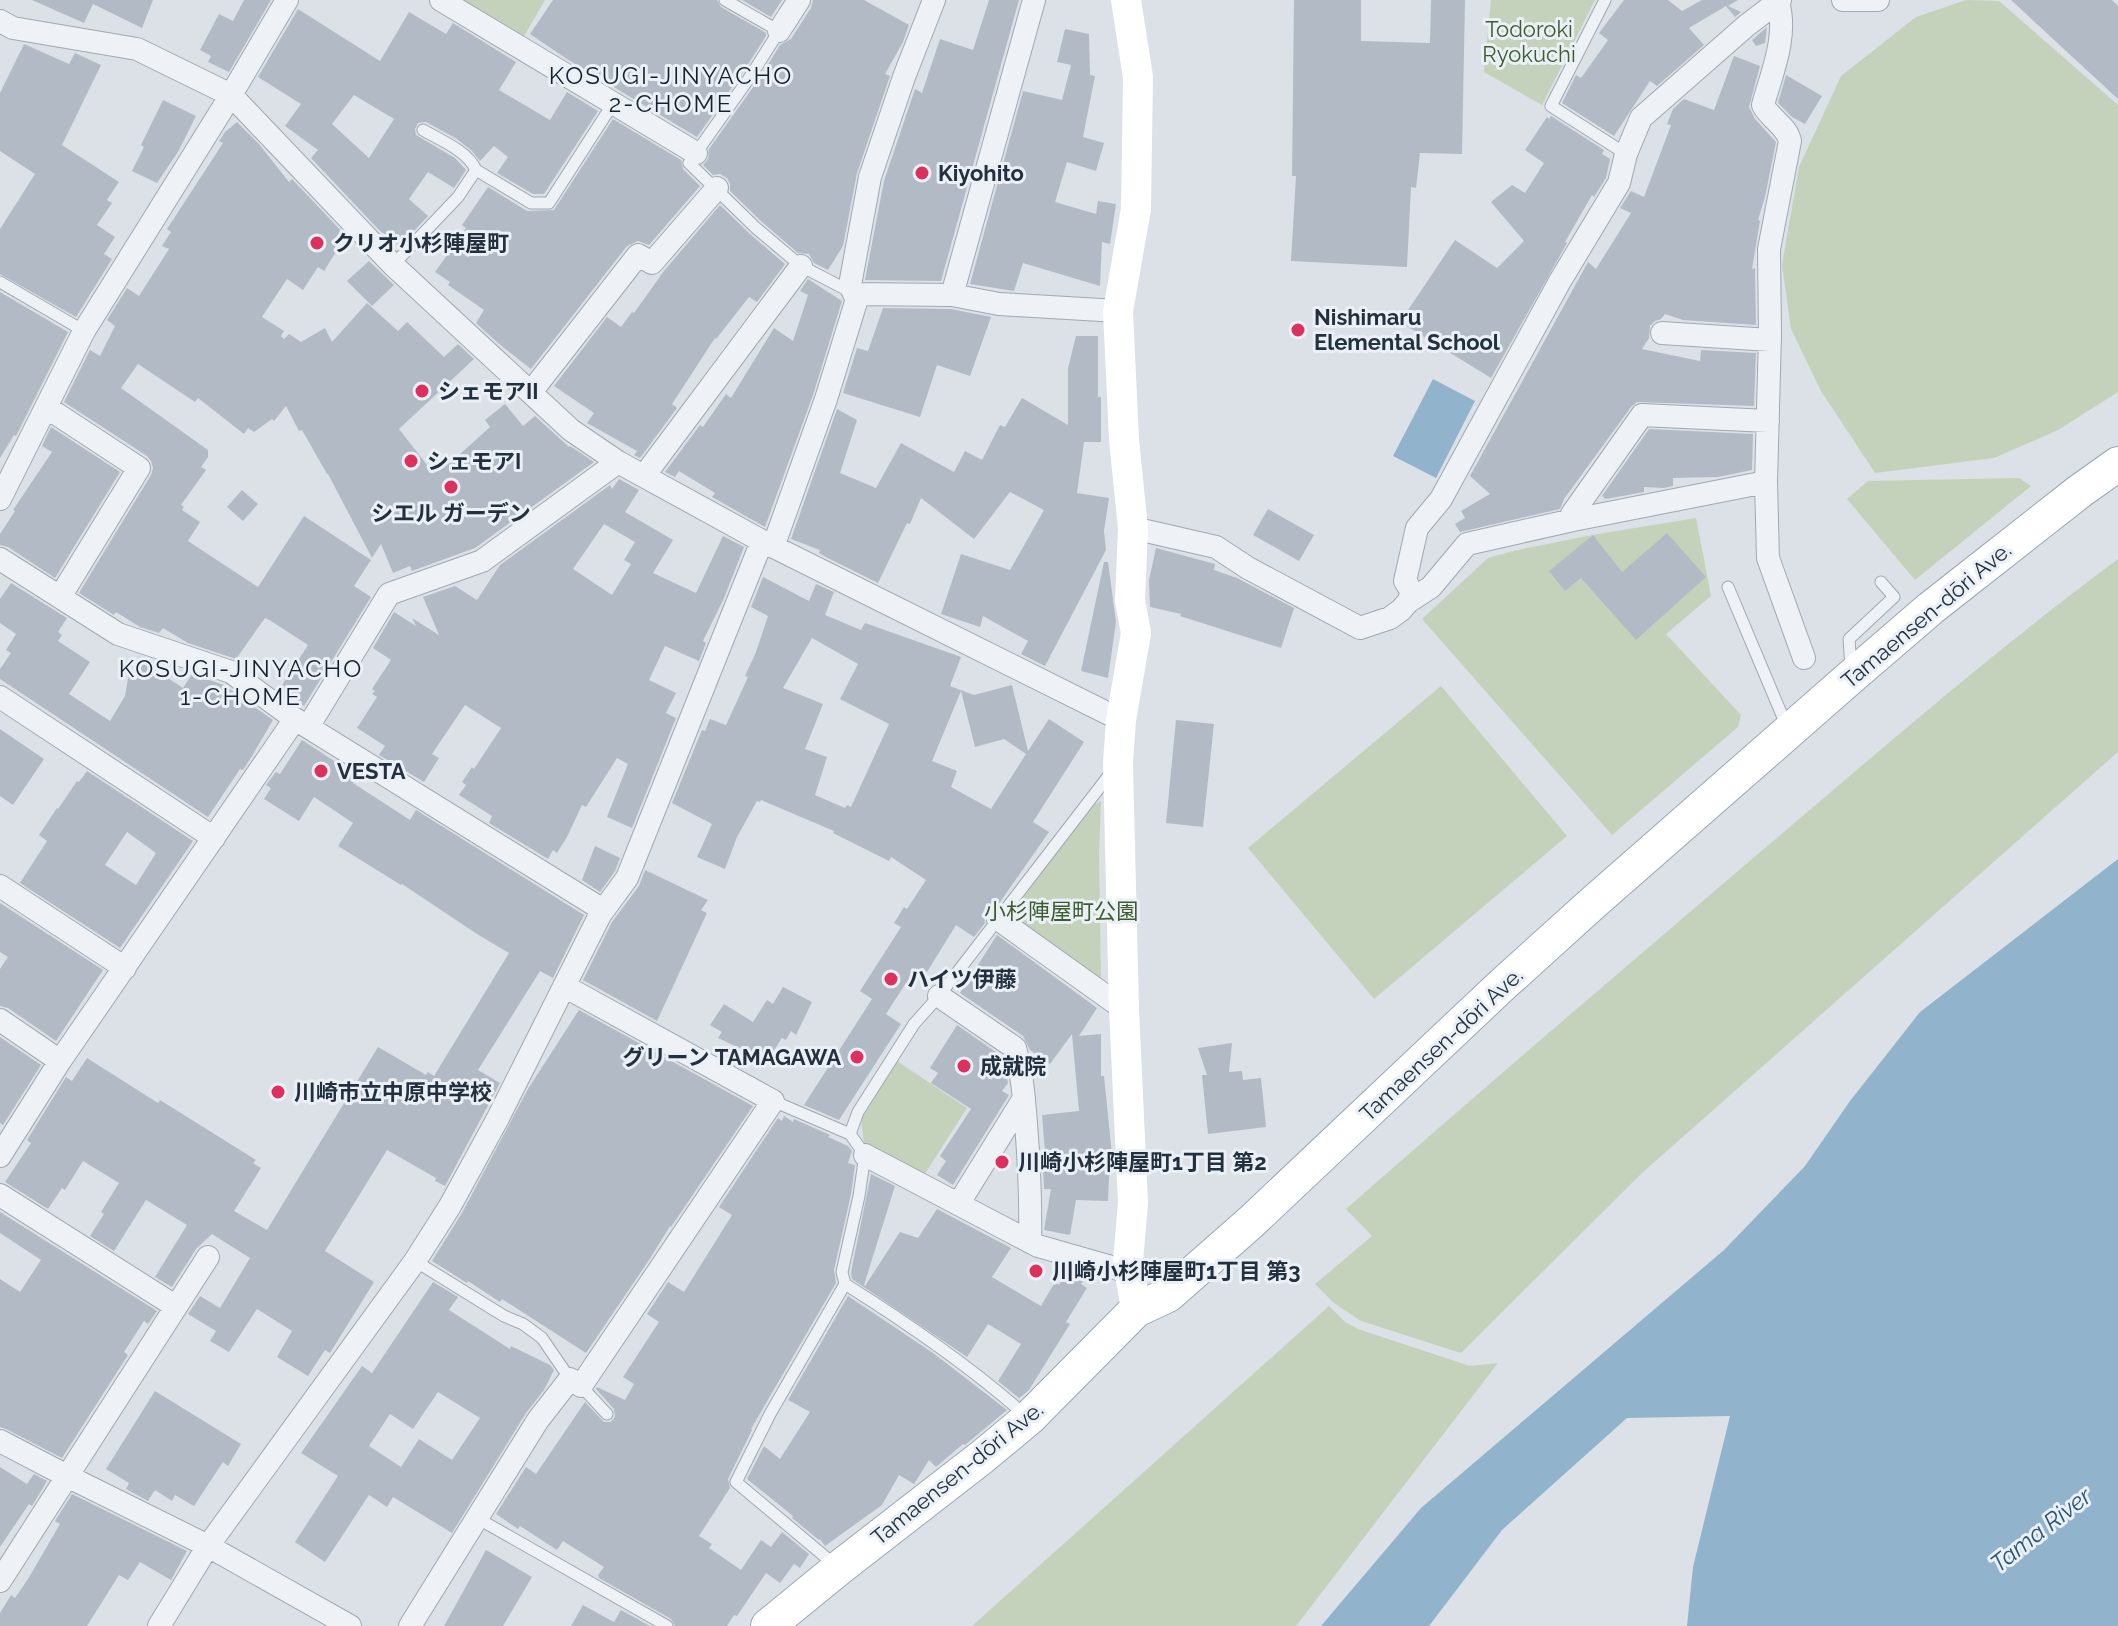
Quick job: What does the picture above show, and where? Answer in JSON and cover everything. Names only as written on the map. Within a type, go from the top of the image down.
[{"type":"main road","name":"Tamaensen-dōri Ave.","points":[[768,1626],[1029,1418],[1136,1310],[1168,1295],[1251,1222],[1536,955],[1852,676],[1955,589],[2118,464]]},
{"type":"street","points":[[0,499],[84,331],[287,0]]},
{"type":"street","points":[[441,0],[696,153]]},
{"type":"street","points":[[779,31],[799,0]]},
{"type":"street","points":[[159,1626],[208,1546],[415,1261],[450,1206],[603,910],[627,878],[826,399],[856,302],[850,285],[870,177],[934,0]]},
{"type":"street","points":[[952,295],[1034,0]]},
{"type":"street","points":[[1126,0],[1138,77],[1136,209],[1118,311],[1124,440],[1133,528],[1130,601],[1136,633],[1121,720],[1118,763],[1133,1203],[1128,1261],[1136,1310]]},
{"type":"street","points":[[1843,0],[1878,0]]},
{"type":"street","points":[[1408,602],[1412,592],[1405,581],[1417,528],[1441,499],[1560,281],[1619,183],[1626,154],[1641,118],[1779,1],[1781,35],[1763,105],[1789,134],[1790,141],[1769,249],[1768,558],[1804,658]]},
{"type":"street","points":[[0,21],[13,28],[137,49],[231,95],[393,265],[571,430],[618,462],[767,544],[1121,720]]},
{"type":"street","points":[[531,392],[638,255],[652,263],[717,188]]},
{"type":"street","points":[[644,476],[801,266]]},
{"type":"street","points":[[854,294],[952,295],[999,304],[1118,311]]},
{"type":"street","points":[[1662,333],[1770,340]]},
{"type":"street","points":[[46,407],[139,468],[60,597]]},
{"type":"street","points":[[1573,520],[1572,514],[1642,415],[1768,421]]},
{"type":"street","points":[[0,1156],[60,1061],[214,838],[302,723],[389,594],[482,561],[618,462]]},
{"type":"street","points":[[1133,528],[1216,547],[1248,568],[1360,628],[1390,618],[1431,587],[1467,544],[1766,482]]},
{"type":"street","points":[[0,559],[118,634],[231,672],[302,723],[603,910]]},
{"type":"street","points":[[0,697],[214,838]]},
{"type":"street","points":[[0,886],[125,968]]},
{"type":"street","points":[[998,919],[1124,1009]]},
{"type":"street","points":[[410,1626],[538,1420],[575,1383],[773,1101],[564,986]]},
{"type":"street","points":[[939,996],[1015,1048],[1024,1098],[1031,1200],[1030,1242]]},
{"type":"street","points":[[0,1020],[60,1061]]},
{"type":"street","points":[[959,1203],[1024,1098]]},
{"type":"street","points":[[865,1155],[1038,1246],[1129,1272]]},
{"type":"street","points":[[0,1195],[175,1306]]},
{"type":"street","points":[[0,1581],[208,1257]]},
{"type":"street","points":[[0,1441],[208,1546],[350,1626]]},
{"type":"lane","points":[[725,0],[779,31],[689,163],[756,228],[801,266],[854,294]]},
{"type":"lane","points":[[1605,0],[1551,106],[1626,154]]},
{"type":"lane","points":[[423,130],[467,157],[476,170],[531,203],[549,203],[614,102]]},
{"type":"lane","points":[[393,265],[458,197],[476,170]]},
{"type":"lane","points":[[0,282],[84,331]]},
{"type":"lane","points":[[1852,676],[1849,639],[1894,597],[1881,582]]},
{"type":"lane","points":[[1728,587],[1789,731]]},
{"type":"lane","points":[[850,1134],[858,1112],[914,1024],[939,996],[1118,763]]},
{"type":"lane","points":[[773,1101],[850,1134],[865,1155],[842,1272],[845,1284],[1004,1396],[1029,1418]]},
{"type":"lane","points":[[415,1261],[542,1338],[575,1383],[607,1414]]},
{"type":"lane","points":[[839,1568],[736,1482],[770,1414],[845,1284]]},
{"type":"lane","points":[[477,1518],[667,1626]]},
{"type":"green space","points":[[460,0],[545,0],[523,38]]},
{"type":"green space","name":"Todoroki Ryokuchi","points":[[1491,0],[1595,0],[1542,105],[1484,72]]},
{"type":"green space","points":[[1966,0],[1999,1],[2118,105],[2118,392],[2058,430],[1994,458],[1875,473],[1821,391],[1791,329],[1782,265],[1799,167],[1841,76],[1916,17]]},
{"type":"green space","points":[[2019,478],[2031,486],[1915,580],[1847,499],[1868,481]]},
{"type":"green space","points":[[1696,518],[1711,596],[1666,634],[1741,715],[1738,727],[1612,835],[1422,619],[1488,558],[1592,535]]},
{"type":"green space","points":[[2118,559],[2118,752],[1642,1173],[1461,1353],[1361,1321],[1334,1303],[1315,1284],[1372,1236],[1346,1209],[1899,734],[2029,627]]},
{"type":"green space","points":[[1441,686],[1567,836],[1374,999],[1248,848]]},
{"type":"green space","name":"小杉陣屋町公園","points":[[1101,801],[1101,980],[1006,919],[1093,805]]},
{"type":"green space","points":[[897,1061],[967,1108],[921,1180],[867,1151],[864,1143],[861,1120]]},
{"type":"green space","points":[[1329,1306],[1345,1322],[1358,1329],[1470,1366],[1498,1363],[1296,1626],[972,1626]]},
{"type":"water","points":[[1433,379],[1475,401],[1436,478],[1393,456]]},
{"type":"water","name":"Tama River","points":[[2118,859],[2118,1626],[1687,1626],[1693,1567],[1730,1416],[1627,1418],[1502,1530],[1429,1626],[1321,1626],[1421,1508],[1724,1250],[1805,1166],[1850,1101],[1920,1012]]},
{"type":"building","points":[[32,0],[153,0],[142,28],[93,4],[84,23]]},
{"type":"building","points":[[244,0],[271,0],[229,72],[208,62],[211,56],[200,50],[219,14],[233,21]]},
{"type":"building","points":[[553,0],[717,0],[721,7],[766,33],[766,36],[697,137],[530,34]]},
{"type":"building","points":[[742,0],[782,0],[771,17]]},
{"type":"building","points":[[813,0],[864,0],[909,25],[885,74],[890,76],[857,173],[843,246],[828,270],[814,263],[809,254],[798,253],[730,191],[727,178],[720,174],[713,175],[703,165],[708,159],[709,149],[780,45],[791,39]]},
{"type":"building","points":[[989,0],[1019,0],[941,281],[865,280],[884,181],[915,89],[922,93],[940,39],[973,50]]},
{"type":"building","points":[[1294,0],[1361,0],[1361,41],[1430,43],[1431,0],[1465,0],[1462,154],[1420,153],[1416,188],[1411,187],[1407,267],[1291,261],[1296,176],[1292,176]]},
{"type":"building","points":[[1624,0],[1668,0],[1682,11],[1702,0],[1738,0],[1728,6],[1741,12],[1735,17],[1726,6],[1689,28],[1704,45],[1657,86],[1650,81],[1614,136],[1562,103],[1576,75],[1581,78],[1608,40],[1599,33]]},
{"type":"building","points":[[2011,0],[2112,0],[2118,6],[2118,99]]},
{"type":"building","points":[[298,9],[380,61],[409,12],[446,34],[453,23],[516,62],[499,90],[550,120],[567,92],[598,111],[544,194],[533,194],[497,173],[508,157],[494,146],[480,161],[457,139],[426,122],[418,123],[416,135],[455,158],[466,170],[454,188],[428,172],[409,199],[428,216],[400,246],[379,230],[311,158],[318,150],[285,126],[301,104],[258,77]],"holes":[[[354,95],[394,119],[369,158],[332,124]]]},
{"type":"building","points":[[1767,27],[1765,43],[1756,46],[1752,40]]},
{"type":"building","points":[[1065,29],[1089,34],[1090,75],[1095,76],[1083,137],[1104,143],[1096,171],[1067,162],[1055,202],[1096,214],[1098,201],[1116,204],[1110,244],[1102,242],[1100,286],[1023,263],[1014,291],[970,284],[1023,91],[1062,100],[1071,65],[1057,62]]},
{"type":"building","points":[[24,44],[69,64],[75,53],[101,65],[62,145],[119,182],[107,200],[112,203],[97,225],[115,237],[104,254],[112,259],[76,317],[0,274],[0,229],[35,174],[0,151],[0,93]]},
{"type":"building","points":[[1734,56],[1760,66],[1749,107],[1755,119],[1776,142],[1758,220],[1752,269],[1755,268],[1756,325],[1683,320],[1665,314],[1650,326],[1649,338],[1642,349],[1700,361],[1701,350],[1756,353],[1754,406],[1637,402],[1564,499],[1560,509],[1460,532],[1455,524],[1465,518],[1461,511],[1490,494],[1470,476],[1588,262],[1596,269],[1631,213],[1620,208],[1631,191],[1644,197],[1671,125],[1667,124],[1673,109],[1684,99],[1714,110]]},
{"type":"building","points":[[1786,75],[1822,96],[1805,124],[1792,117],[1778,103]]},
{"type":"building","points":[[163,100],[196,116],[178,152],[157,183],[132,171]]},
{"type":"building","points":[[1551,116],[1604,150],[1602,154],[1610,159],[1606,178],[1594,197],[1592,195],[1491,378],[1400,322],[1455,240],[1497,268],[1524,241],[1491,202],[1512,185],[1525,193],[1544,163],[1525,150],[1547,117],[1549,119]]},
{"type":"building","points":[[613,119],[681,160],[683,169],[700,186],[649,245],[638,241],[627,246],[531,369],[476,323],[484,310],[435,272],[466,228],[462,225],[488,187],[527,211],[554,210]]},
{"type":"building","points":[[237,122],[289,182],[292,179],[346,236],[324,271],[318,267],[303,290],[287,279],[262,317],[284,331],[281,336],[284,339],[289,334],[301,342],[325,328],[332,342],[367,303],[398,331],[407,322],[444,357],[458,344],[474,359],[399,429],[431,470],[446,460],[449,464],[490,427],[485,420],[505,404],[523,426],[535,416],[569,447],[594,462],[475,548],[412,571],[410,566],[393,573],[381,544],[372,558],[328,474],[286,406],[274,421],[272,419],[254,432],[248,428],[244,434],[198,398],[195,402],[138,364],[121,388],[208,450],[208,457],[201,467],[206,470],[181,505],[184,507],[182,510],[200,522],[188,541],[258,587],[304,516],[371,560],[354,586],[371,597],[304,706],[279,690],[308,645],[271,621],[265,618],[236,659],[188,643],[163,628],[159,633],[140,627],[79,593],[153,468],[147,456],[64,402],[90,350],[100,356],[115,326],[107,320],[127,288],[139,296],[169,249],[162,246],[171,232],[167,229],[223,143],[219,141]]},
{"type":"building","points":[[720,205],[785,264],[757,302],[749,297],[715,338],[672,404],[677,408],[640,458],[634,455],[637,451],[587,423],[594,413],[554,386],[607,317],[621,327],[634,313],[664,271]]},
{"type":"building","points":[[369,261],[394,285],[372,306],[347,281]]},
{"type":"building","points":[[808,279],[842,301],[813,395],[765,527],[712,497],[715,493],[679,471],[675,477],[665,472],[726,394],[731,398],[774,328],[793,341],[808,295],[800,291]]},
{"type":"building","points":[[0,292],[68,332],[16,436],[0,458]]},
{"type":"building","points":[[883,308],[951,309],[991,317],[970,376],[937,365],[920,417],[843,393],[857,348],[868,351]]},
{"type":"building","points":[[1076,336],[1098,336],[1101,442],[1084,442],[1077,493],[1109,498],[1104,531],[1106,550],[1045,666],[1021,654],[1028,641],[983,616],[980,627],[941,614],[961,554],[1010,570],[1044,510],[1010,492],[974,539],[921,498],[878,583],[826,557],[819,553],[820,550],[791,539],[837,409],[857,420],[840,473],[876,488],[901,443],[954,472],[965,451],[982,460],[1000,425],[1005,427],[1022,398],[1068,425],[1068,368]]},
{"type":"building","points":[[51,427],[120,472],[55,578],[8,547],[0,545],[0,534],[13,510],[52,452],[42,446]]},
{"type":"building","points":[[1649,429],[1753,434],[1752,470],[1718,477],[1673,478],[1673,486],[1644,487],[1644,492],[1606,499],[1602,496]]},
{"type":"building","points":[[619,479],[639,490],[625,512],[673,540],[653,573],[696,593],[723,536],[744,547],[703,641],[706,643],[699,661],[665,646],[649,680],[676,693],[666,713],[676,718],[632,828],[607,817],[628,764],[617,758],[586,807],[582,805],[557,853],[553,850],[548,859],[489,823],[492,816],[459,795],[466,785],[462,782],[501,728],[465,705],[432,754],[439,758],[424,782],[379,755],[385,746],[357,728],[377,697],[372,694],[375,691],[372,689],[391,660],[373,648],[394,612],[416,626],[412,618],[439,635],[423,597],[455,586],[477,600],[500,565],[610,485],[612,489]],"holes":[[[604,524],[635,542],[624,560],[631,564],[612,595],[573,569]]]},
{"type":"building","points":[[242,490],[258,504],[243,521],[227,507]]},
{"type":"building","points":[[1268,509],[1314,535],[1299,561],[1253,535]]},
{"type":"building","points":[[1667,533],[1706,577],[1636,640],[1581,578],[1565,591],[1549,571],[1593,535],[1622,572]]},
{"type":"building","points":[[1156,548],[1215,564],[1214,570],[1237,578],[1294,608],[1281,648],[1181,614],[1150,607],[1149,580]]},
{"type":"building","points":[[1104,562],[1108,562],[1116,622],[1108,678],[1081,671]]},
{"type":"building","points":[[763,577],[809,601],[816,584],[834,592],[825,615],[861,630],[865,623],[961,657],[950,686],[974,695],[1012,685],[1028,751],[1049,719],[1084,742],[1033,822],[1049,832],[998,905],[987,910],[985,923],[974,937],[956,925],[927,972],[921,969],[910,986],[906,983],[886,1014],[901,1024],[839,1120],[804,1105],[872,999],[860,991],[901,927],[894,923],[926,880],[891,857],[889,861],[834,831],[761,800],[757,801],[737,837],[725,869],[697,857],[712,824],[672,803],[702,730],[705,731],[710,719],[726,725],[748,677],[745,676],[768,616],[751,607]],"holes":[[[812,638],[858,664],[840,699],[889,724],[851,807],[847,805],[845,808],[815,795],[827,757],[805,749],[823,704],[783,688]],[[961,691],[975,747],[1004,739],[1026,754],[991,809],[951,787],[957,771],[932,761]]]},
{"type":"building","points":[[11,583],[67,618],[58,632],[62,635],[58,641],[90,662],[69,694],[110,721],[125,696],[129,673],[133,676],[143,662],[183,688],[192,674],[224,685],[273,720],[243,770],[240,769],[208,817],[0,679],[0,669],[11,653],[6,650],[16,634],[0,623],[0,599]]},
{"type":"building","points":[[1176,720],[1214,724],[1203,827],[1166,823]]},
{"type":"building","points":[[0,729],[44,759],[13,805],[0,796]]},
{"type":"building","points":[[302,740],[357,776],[353,783],[410,820],[416,810],[584,915],[553,978],[540,971],[478,1070],[500,1083],[445,1186],[387,1150],[325,1251],[374,1282],[330,1353],[325,1350],[308,1376],[277,1357],[292,1331],[257,1309],[229,1352],[210,1341],[216,1331],[188,1314],[200,1296],[220,1308],[250,1258],[212,1234],[196,1249],[172,1287],[155,1277],[187,1225],[146,1200],[114,1251],[90,1236],[119,1183],[83,1161],[65,1190],[62,1188],[48,1209],[5,1182],[31,1143],[27,1140],[66,1077],[72,1081],[87,1058],[256,1160],[253,1163],[261,1168],[234,1211],[267,1230],[378,1047],[426,1075],[428,1072],[434,1076],[509,953],[338,846],[353,823],[314,797],[299,821],[264,799],[271,788],[266,785],[276,772],[280,774]]},
{"type":"building","points":[[87,771],[193,841],[120,948],[20,883],[47,841],[39,835]],"holes":[[[127,832],[156,853],[136,885],[105,865]]]},
{"type":"building","points":[[595,846],[620,858],[600,892],[582,880]]},
{"type":"building","points":[[645,870],[708,900],[701,910],[707,913],[657,1021],[583,980],[612,922],[639,886]]},
{"type":"building","points":[[1023,901],[1029,906],[1021,918],[1014,913]]},
{"type":"building","points":[[0,903],[103,970],[56,1041],[8,1008],[0,1006],[0,969],[8,957],[0,952]]},
{"type":"building","points":[[997,935],[1097,1008],[1079,1036],[1101,1034],[1101,1076],[1104,1076],[1112,1155],[1108,1201],[1076,1200],[1070,1235],[1044,1230],[1051,1189],[1044,1189],[1043,1165],[1046,1165],[1042,1115],[1079,1111],[1072,1034],[1050,1064],[1030,1050],[1023,1036],[960,993]]},
{"type":"building","points":[[783,987],[812,1002],[796,1035],[791,1031],[786,1040],[782,1038],[767,1061],[718,1038],[722,1032],[710,1025],[724,1004],[753,1022],[767,1000],[773,1004]]},
{"type":"building","points":[[579,1010],[753,1106],[586,1353],[502,1299],[500,1302],[432,1261],[462,1213],[528,1089]]},
{"type":"building","points":[[957,1025],[1003,1057],[1008,1083],[1002,1091],[1009,1095],[953,1185],[937,1175],[946,1161],[940,1156],[971,1109],[931,1083],[938,1073],[930,1068]]},
{"type":"building","points":[[0,1037],[41,1065],[3,1125],[0,1123]]},
{"type":"building","points":[[1232,1043],[1229,1072],[1242,1071],[1243,1080],[1261,1078],[1266,1127],[1208,1134],[1202,1075],[1207,1075],[1198,1048]]},
{"type":"building","points":[[784,1116],[830,1135],[828,1137],[852,1151],[848,1163],[855,1165],[834,1270],[836,1283],[751,1429],[728,1479],[730,1488],[699,1536],[712,1544],[709,1548],[741,1570],[761,1540],[771,1547],[782,1532],[809,1554],[800,1568],[794,1564],[780,1583],[766,1573],[727,1626],[675,1626],[671,1619],[599,1578],[604,1567],[563,1541],[557,1550],[496,1514],[526,1467],[536,1474],[585,1402],[604,1422],[613,1420],[614,1409],[597,1387],[625,1400],[634,1384],[623,1377],[659,1322],[647,1314],[668,1282],[684,1292],[732,1215],[719,1207],[778,1118],[782,1121]]},
{"type":"building","points":[[871,1174],[895,1186],[865,1286],[900,1232],[918,1238],[937,1209],[1011,1248],[992,1277],[1041,1306],[1055,1282],[1059,1285],[1069,1269],[1087,1275],[1081,1284],[1087,1288],[1066,1322],[1070,1324],[1029,1390],[1022,1396],[1019,1398],[998,1381],[1021,1344],[988,1324],[967,1357],[852,1279]]},
{"type":"building","points":[[0,1212],[157,1311],[148,1324],[144,1321],[124,1352],[128,1355],[62,1458],[0,1427],[0,1279],[20,1292],[41,1260],[0,1233]]},
{"type":"building","points":[[433,1282],[458,1297],[449,1310],[510,1349],[511,1346],[550,1365],[554,1370],[452,1533],[393,1497],[387,1507],[369,1495],[325,1562],[295,1542],[338,1476],[301,1453],[362,1366],[372,1373]],"holes":[[[438,1392],[480,1418],[452,1460],[419,1439],[401,1467],[369,1446],[390,1414],[413,1429]]]},
{"type":"building","points":[[848,1296],[933,1353],[1007,1410],[936,1467],[929,1460],[914,1484],[899,1475],[882,1505],[825,1546],[747,1479],[764,1446],[780,1459],[810,1412],[788,1400]]},
{"type":"building","points":[[155,1391],[241,1444],[228,1466],[223,1462],[194,1506],[175,1495],[172,1501],[155,1490],[148,1501],[126,1489],[129,1483],[106,1469]]},
{"type":"building","points":[[0,1467],[27,1484],[34,1474],[47,1481],[0,1547]]},
{"type":"building","points":[[72,1494],[187,1551],[171,1580],[140,1562],[128,1580],[119,1575],[87,1626],[0,1626],[0,1613],[11,1595],[15,1598],[28,1579],[60,1524],[55,1521]]},
{"type":"building","points":[[486,1550],[532,1577],[503,1626],[444,1626]]},
{"type":"building","points":[[583,1605],[614,1622],[621,1610],[650,1626],[571,1626]]},
{"type":"place","name":"Kiyohito","points":[[922,173]]},
{"type":"place","name":"クリオ小杉陣屋町","points":[[317,243]]},
{"type":"place","name":"Nishimaru Elemental School","points":[[1298,330]]},
{"type":"place","name":"シェモアII","points":[[422,391]]},
{"type":"place","name":"シェモアI","points":[[411,461]]},
{"type":"place","name":"シエル ガーデン","points":[[451,487]]},
{"type":"place","name":"VESTA","points":[[321,771]]},
{"type":"place","name":"ハイツ伊藤","points":[[891,979]]},
{"type":"place","name":"グリーン TAMAGAWA","points":[[857,1057]]},
{"type":"place","name":"成就院","points":[[964,1066]]},
{"type":"place","name":"川崎市立中原中学校","points":[[278,1092]]},
{"type":"place","name":"川崎小杉陣屋町1丁目 第2","points":[[1002,1162]]},
{"type":"place","name":"川崎小杉陣屋町1丁目 第3","points":[[1036,1271]]},
{"type":"district","name":"KOSUGI-JINYACHO 2-CHOME","points":[[671,90]]},
{"type":"district","name":"KOSUGI-JINYACHO 1-CHOME","points":[[241,683]]}]
